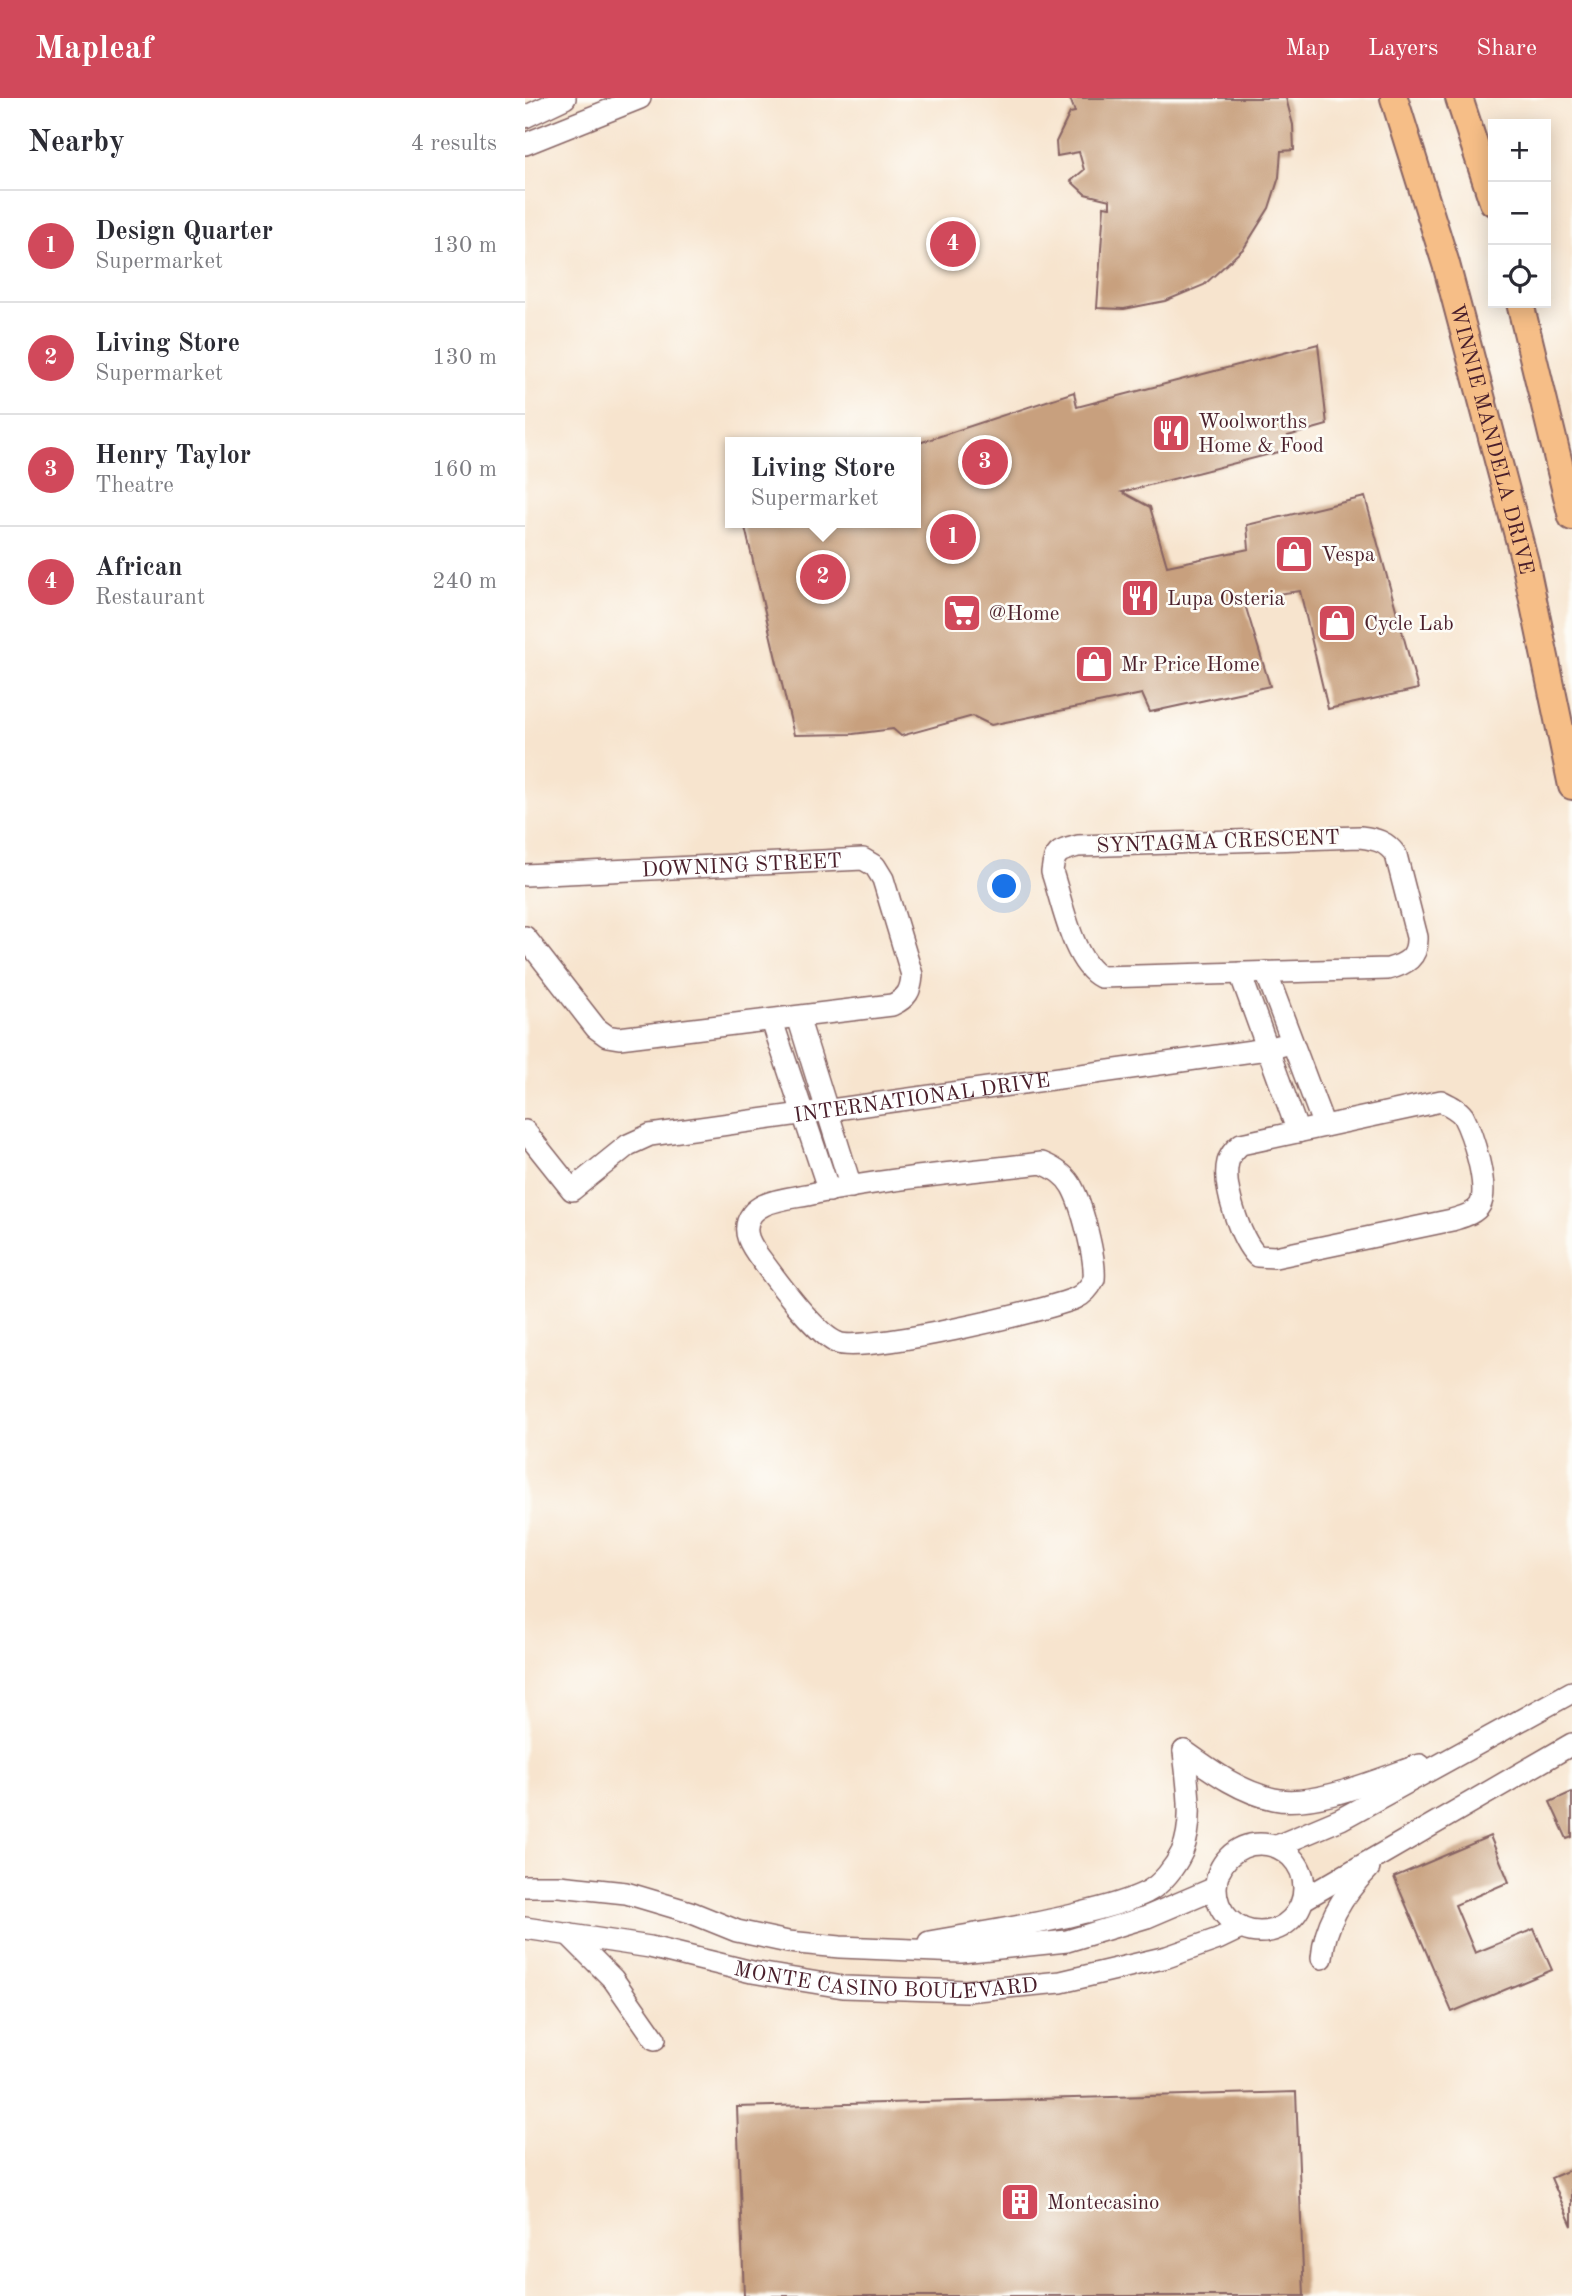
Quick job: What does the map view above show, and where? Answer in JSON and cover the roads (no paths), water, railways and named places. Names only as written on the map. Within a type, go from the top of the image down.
[{"type":"main road","points":[[1459,98],[1488,187]]},
{"type":"main road","name":"WINNIE MANDELA DRIVE","points":[[1395,103],[1446,264],[1521,549],[1572,786]]},
{"type":"main road","points":[[1521,308],[1572,517]]},
{"type":"street","points":[[525,144],[640,98]]},
{"type":"street","points":[[561,99],[586,118]]},
{"type":"street","points":[[525,117],[561,99]]},
{"type":"street","points":[[561,99],[566,127]]},
{"type":"street","name":"SYNTAGMA CRESCENT","points":[[1360,837],[1378,840],[1390,846],[1395,855],[1417,937],[1417,945],[1411,959],[1405,964],[1388,969],[1240,973],[1114,978],[1092,973],[1079,956],[1052,872],[1053,860],[1059,852],[1078,846],[1360,837]]},
{"type":"street","name":"DOWNING STREET","points":[[525,875],[863,859],[875,866],[883,879],[912,975],[912,986],[908,994],[892,1005],[619,1038],[607,1036],[596,1028],[525,937]]},
{"type":"street","points":[[1266,972],[1324,1126]]},
{"type":"street","points":[[1240,973],[1298,1132]]},
{"type":"street","points":[[798,1017],[851,1187]]},
{"type":"street","points":[[772,1021],[829,1191]]},
{"type":"street","name":"INTERNATIONAL DRIVE","points":[[525,1131],[572,1190],[628,1145],[650,1135],[1267,1049],[1291,1043]]},
{"type":"street","points":[[1441,1101],[1462,1115],[1479,1164],[1483,1182],[1482,1203],[1478,1209],[1452,1220],[1275,1257],[1257,1256],[1248,1248],[1232,1205],[1227,1173],[1229,1160],[1241,1144],[1298,1132],[1441,1101]]},
{"type":"street","points":[[1042,1163],[1063,1175],[1073,1187],[1092,1249],[1094,1279],[1080,1296],[1062,1303],[969,1326],[881,1343],[841,1345],[828,1339],[782,1287],[753,1249],[747,1233],[747,1222],[752,1213],[765,1204],[829,1191],[1042,1163]]},
{"type":"street","points":[[1277,1846],[1287,1853],[1302,1872],[1305,1884],[1304,1899],[1298,1912],[1283,1927],[1262,1933],[1241,1928],[1220,1909],[1215,1888],[1217,1875],[1233,1852],[1254,1844],[1277,1846],[1341,1819],[1572,1692]]},
{"type":"street","points":[[1304,1899],[1572,1744]]},
{"type":"street","points":[[891,1949],[1049,1922],[1112,1905],[1149,1891],[1164,1878],[1182,1851],[1188,1825],[1189,1791],[1184,1751],[1214,1773],[1249,1792],[1277,1800],[1316,1798],[1471,1749]]},
{"type":"street","points":[[1322,1958],[1331,1920],[1351,1887],[1403,1840]]},
{"type":"street","name":"MONTE CASINO BOULEVARD","points":[[525,1886],[559,1886],[627,1893],[690,1912],[737,1931],[789,1942],[961,1952],[1067,1941],[1147,1917],[1215,1888]]},
{"type":"street","name":"MONTE CASINO BOULEVARD","points":[[525,1928],[650,1947],[752,1972],[843,1987],[965,1991],[1061,1982],[1167,1956],[1218,1939],[1241,1928]]},
{"type":"street","points":[[568,1934],[613,1979],[655,2039]]},
{"type":"place","name":"African","points":[[953,244]]},
{"type":"place","name":"Woolworths Home & Food","points":[[1171,433]]},
{"type":"place","name":"Henry Taylor","points":[[985,462]]},
{"type":"place","name":"Design Quarter","points":[[953,537]]},
{"type":"place","name":"Vespa","points":[[1294,554]]},
{"type":"place","name":"Living Store","points":[[823,577]]},
{"type":"place","name":"Lupa Osteria","points":[[1140,598]]},
{"type":"place","name":"@Home","points":[[962,613]]},
{"type":"place","name":"Cycle Lab","points":[[1337,623]]},
{"type":"place","name":"Mr Price Home","points":[[1094,664]]},
{"type":"place","name":"Montecasino","points":[[1020,2202]]}]
